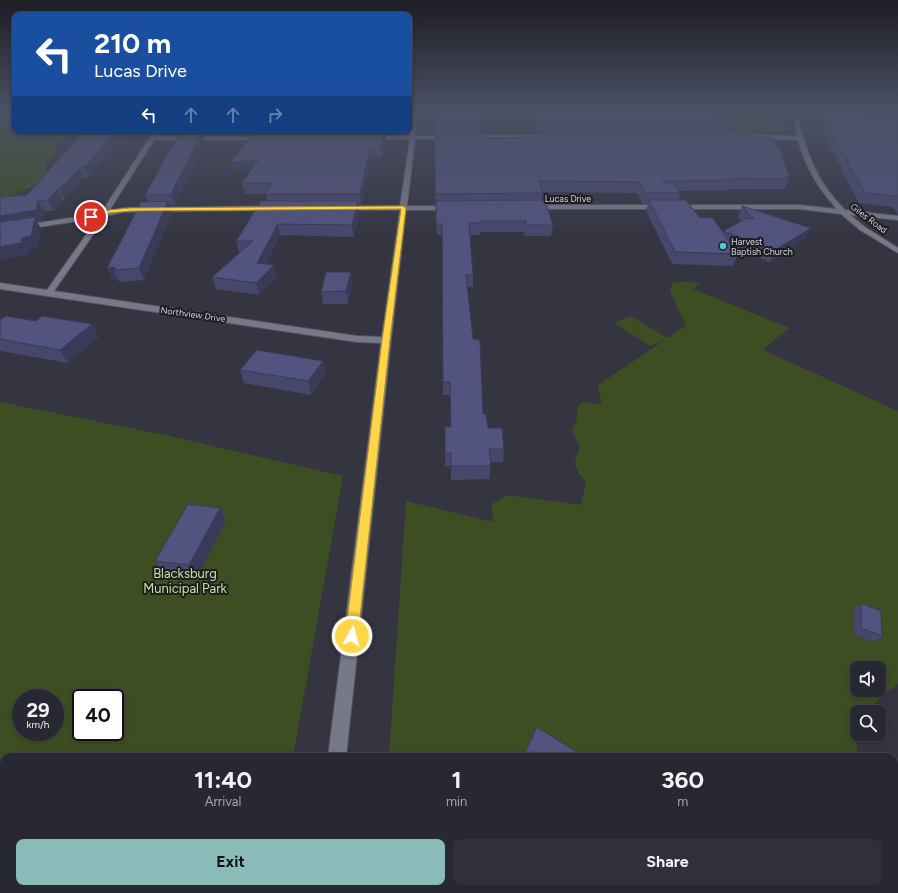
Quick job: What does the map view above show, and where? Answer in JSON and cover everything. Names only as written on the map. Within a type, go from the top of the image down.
[{"type":"street","points":[[49,293],[105,212],[143,152]]},
{"type":"street","points":[[337,753],[386,340],[410,152]]},
{"type":"street","name":"Giles Road","points":[[805,152],[813,171],[843,212],[852,220],[898,251]]},
{"type":"street","name":"Lucas Drive","points":[[524,208],[799,207],[898,218]]},
{"type":"street","points":[[0,231],[81,219],[105,212],[130,209],[280,208]]},
{"type":"street","points":[[335,208],[461,208]]},
{"type":"street","name":"Northview Drive","points":[[0,286],[357,339],[386,340]]},
{"type":"green space","points":[[0,152],[56,152],[56,155],[46,163],[46,174],[41,185],[19,192],[0,203]]},
{"type":"green space","points":[[672,283],[699,283],[693,289],[789,328],[763,350],[898,411],[898,684],[886,694],[886,661],[850,661],[850,697],[882,697],[874,705],[850,705],[850,741],[856,741],[857,753],[389,753],[406,501],[493,522],[492,504],[508,495],[581,505],[586,481],[579,473],[576,466],[576,457],[580,447],[572,430],[577,419],[577,407],[583,402],[602,405],[598,385],[665,340],[650,346],[614,323],[631,316],[667,338],[686,326],[670,291]]},
{"type":"green space","name":"Blacksburg Municipal Park","points":[[0,402],[170,436],[343,476],[294,753],[0,753]]},
{"type":"building","points":[[66,152],[98,152],[85,167],[79,168],[66,184],[57,189],[48,200],[38,201],[36,210],[0,216],[1,197],[27,195]]},
{"type":"building","points":[[169,152],[192,152],[171,195],[145,195]]},
{"type":"building","points":[[239,152],[369,152],[360,194],[265,194],[272,183],[242,183],[258,160],[230,162]]},
{"type":"building","points":[[435,152],[781,152],[789,177],[785,177],[787,179],[730,178],[732,180],[662,181],[674,184],[680,193],[645,193],[640,182],[539,181],[543,193],[435,194]]},
{"type":"building","points":[[842,152],[898,152],[898,196],[865,193],[846,159],[849,160]]},
{"type":"building","points":[[545,200],[553,225],[526,225],[526,221],[480,221],[480,223],[469,223],[473,275],[466,275],[473,339],[480,340],[483,414],[486,414],[488,428],[502,428],[504,449],[489,449],[491,466],[451,466],[451,453],[445,453],[445,427],[451,427],[450,382],[443,382],[442,224],[436,224],[436,201]]},
{"type":"building","points":[[649,200],[686,200],[699,217],[713,218],[738,254],[675,252]]},
{"type":"building","points":[[168,201],[139,268],[114,270],[115,267],[107,268],[141,202]]},
{"type":"building","points":[[261,201],[358,201],[352,225],[278,224],[257,263],[274,265],[256,283],[212,277],[253,241],[236,241]]},
{"type":"building","points":[[742,206],[811,228],[775,250],[723,231],[747,218],[754,219]]},
{"type":"building","points":[[35,217],[31,236],[22,238],[21,243],[0,247],[0,222]]},
{"type":"building","points":[[326,272],[351,272],[346,291],[321,292]]},
{"type":"building","points":[[6,316],[36,321],[42,316],[92,324],[60,350],[0,339],[0,320]]},
{"type":"building","points":[[257,350],[323,361],[308,381],[240,370]]},
{"type":"building","points":[[188,504],[220,508],[189,565],[155,561]]},
{"type":"building","points":[[861,603],[881,611],[882,636],[861,628]]},
{"type":"building","points":[[537,727],[579,753],[525,753]]},
{"type":"place","name":"Harvest Baptish Church","points":[[723,246]]},
{"type":"route","points":[[91,217],[109,211],[130,209],[403,208],[386,340],[352,636]]}]
